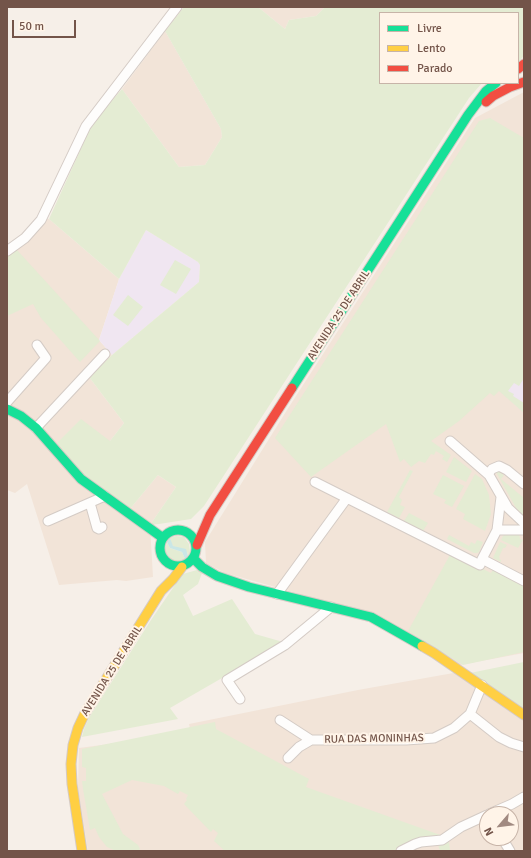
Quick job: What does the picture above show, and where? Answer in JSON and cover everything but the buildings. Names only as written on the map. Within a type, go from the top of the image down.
[{"type":"main road","name":"AVENIDA 25 DE ABRIL","points":[[196,545],[204,531],[210,515],[468,115],[486,91],[495,84]]},
{"type":"main road","name":"AVENIDA 25 DE ABRIL","points":[[468,115],[493,96],[518,84]]},
{"type":"main road","points":[[7,408],[21,416],[36,428],[81,480],[163,538]]},
{"type":"main road","name":"AVENIDA 25 DE ABRIL","points":[[182,530],[197,524],[210,515]]},
{"type":"main road","points":[[182,530],[191,535],[196,545],[196,554],[194,559],[182,567],[171,565],[163,558],[160,548],[163,538],[171,531],[182,530]]},
{"type":"main road","name":"AVENIDA 25 DE ABRIL","points":[[161,591],[163,558]]},
{"type":"main road","points":[[194,559],[202,567],[217,576],[249,587],[372,617],[434,653],[524,715]]},
{"type":"main road","name":"AVENIDA 25 DE ABRIL","points":[[82,851],[72,784],[71,764],[73,745],[78,728],[85,713],[161,591],[182,567]]},
{"type":"street","points":[[7,251],[25,238],[41,220],[86,126],[177,7]]},
{"type":"street","points":[[7,402],[46,358],[37,345]]},
{"type":"street","points":[[36,428],[105,354]]},
{"type":"street","points":[[450,441],[488,474],[508,508],[524,523]]},
{"type":"street","points":[[488,474],[492,469],[499,466],[507,470],[524,484]]},
{"type":"street","points":[[315,482],[480,565],[497,530],[501,496]]},
{"type":"street","points":[[48,521],[105,496]]},
{"type":"street","points":[[277,594],[347,498]]},
{"type":"street","points":[[90,503],[98,528],[102,528]]},
{"type":"street","points":[[497,530],[524,530]]},
{"type":"street","points":[[482,559],[524,581]]},
{"type":"street","points":[[240,699],[227,680],[285,645],[331,607]]},
{"type":"street","name":"RUA DAS MONINHAS","points":[[288,758],[300,747],[311,740],[406,740],[434,738],[454,728],[470,714],[482,685]]},
{"type":"street","points":[[470,714],[499,737],[524,747]]},
{"type":"street","name":"RUA DAS MONINHAS","points":[[280,720],[311,740]]},
{"type":"street","points":[[507,806],[524,797]]},
{"type":"street","points":[[401,851],[421,842],[442,840],[461,827],[479,819]]},
{"type":"shaded area","points":[[258,7],[325,7],[316,16],[289,20],[285,29]]},
{"type":"shaded area","points":[[165,31],[221,129],[222,137],[205,165],[179,167],[122,89]]},
{"type":"shaded area","points":[[524,92],[524,653],[460,665],[395,625],[293,592],[225,573],[206,563],[205,542],[287,410],[475,118]]},
{"type":"shaded area","points":[[37,218],[49,219],[119,279],[99,340],[112,355],[89,377],[124,423],[110,441],[130,509],[158,475],[176,487],[150,525],[153,577],[126,581],[117,580],[59,585],[27,484],[15,493],[7,490],[7,245],[20,237]]},
{"type":"shaded area","points":[[146,230],[198,262],[200,265],[199,282],[112,355],[99,340],[119,279]]},
{"type":"shaded area","points":[[524,363],[524,413],[499,390]]},
{"type":"shaded area","points":[[459,672],[524,717],[524,851],[88,851],[78,788],[79,748],[191,733],[189,724],[358,690]]},
{"type":"green space","points":[[184,7],[258,7],[285,29],[289,20],[316,16],[325,7],[524,7],[524,56],[519,61],[519,12],[379,12],[379,84],[481,84],[469,98],[204,506],[191,519],[150,525],[176,487],[158,475],[130,509],[82,477],[57,443],[81,419],[110,441],[124,423],[89,377],[112,355],[199,282],[200,265],[198,262],[146,230],[119,279],[49,219],[93,122],[122,89],[179,167],[205,165],[222,137],[221,129],[165,31]]},
{"type":"green space","points":[[490,118],[524,138],[524,378],[519,386],[514,383],[508,391],[524,403],[524,413],[499,391],[494,396],[490,393],[459,421],[431,441],[451,455],[447,462],[442,459],[444,456],[436,451],[434,455],[431,454],[425,463],[419,461],[411,467],[404,459],[400,462],[386,424],[311,477],[275,438],[479,121]]},
{"type":"green space","points":[[17,250],[100,341],[80,362],[41,318],[33,304],[7,316],[7,257]]},
{"type":"green space","points":[[175,260],[191,269],[176,294],[160,285]]},
{"type":"green space","points":[[128,295],[143,307],[128,326],[113,315]]},
{"type":"green space","points":[[454,457],[472,471],[466,482],[446,472]]},
{"type":"green space","points":[[410,470],[413,471],[399,497],[402,500],[400,505],[405,507],[399,518],[387,512]]},
{"type":"green space","points":[[497,471],[504,475],[501,479],[524,498],[524,516],[516,508],[496,472]]},
{"type":"green space","points":[[475,474],[482,479],[489,495],[491,514],[485,531],[463,519],[465,514],[456,509]]},
{"type":"green space","points":[[443,475],[464,486],[452,507],[444,503],[446,500],[433,494]]},
{"type":"green space","points":[[409,513],[428,523],[423,531],[404,521]]},
{"type":"green space","points":[[519,533],[520,539],[523,540],[518,548],[501,540],[506,534]]},
{"type":"green space","points":[[449,535],[469,546],[471,542],[475,544],[477,540],[483,542],[479,552],[474,553],[447,539]]},
{"type":"green space","points":[[176,536],[184,537],[189,544],[190,552],[188,556],[187,552],[173,546],[171,543],[170,538]]},
{"type":"green space","points":[[167,542],[170,548],[182,552],[185,559],[175,562],[167,556],[165,550]]},
{"type":"green space","points":[[500,542],[507,545],[503,548],[499,557],[501,562],[493,558]]},
{"type":"green space","points":[[451,553],[491,573],[494,568],[524,584],[524,652],[463,665],[408,631]]},
{"type":"green space","points":[[197,570],[202,573],[198,584],[183,595],[193,616],[232,599],[255,634],[283,642],[170,708],[178,719],[82,737],[90,716],[177,582],[183,574]]},
{"type":"green space","points":[[524,662],[524,711],[470,673]]},
{"type":"green space","points":[[215,722],[216,729],[309,779],[306,787],[443,836],[407,844],[395,851],[225,851],[214,841],[218,833],[213,829],[211,832],[184,804],[188,795],[180,791],[178,794],[164,786],[132,780],[102,794],[123,834],[138,845],[140,849],[138,851],[116,851],[107,847],[99,837],[95,828],[90,830],[82,781],[86,781],[86,768],[82,767],[82,749]]},
{"type":"green space","points":[[449,842],[450,851],[440,851],[438,845],[443,845]]},
{"type":"water","points":[[170,538],[173,546],[186,549],[188,556],[185,559],[182,552],[170,548],[167,542]]},
{"type":"traffic: fast","points":[[292,388],[468,115],[486,91],[495,84]]},
{"type":"traffic: fast","points":[[7,409],[21,416],[36,428],[81,479],[163,538]]},
{"type":"traffic: fast","points":[[182,530],[191,535],[195,541],[196,548],[195,555],[191,561],[182,566],[174,566],[165,561],[161,555],[160,544],[165,535],[171,531],[182,530]]},
{"type":"traffic: fast","points":[[194,559],[202,567],[217,576],[249,587],[371,617],[422,646]]},
{"type":"traffic: slow","points":[[82,851],[72,784],[71,764],[73,745],[78,728],[85,713],[161,591],[182,567]]},
{"type":"traffic: slow","points":[[422,646],[524,715]]},
{"type":"traffic: jam","points":[[519,68],[524,64]]},
{"type":"traffic: jam","points":[[519,84],[524,82]]},
{"type":"traffic: jam","points":[[486,102],[493,96],[518,84]]},
{"type":"traffic: jam","points":[[197,545],[210,515],[292,388]]}]
